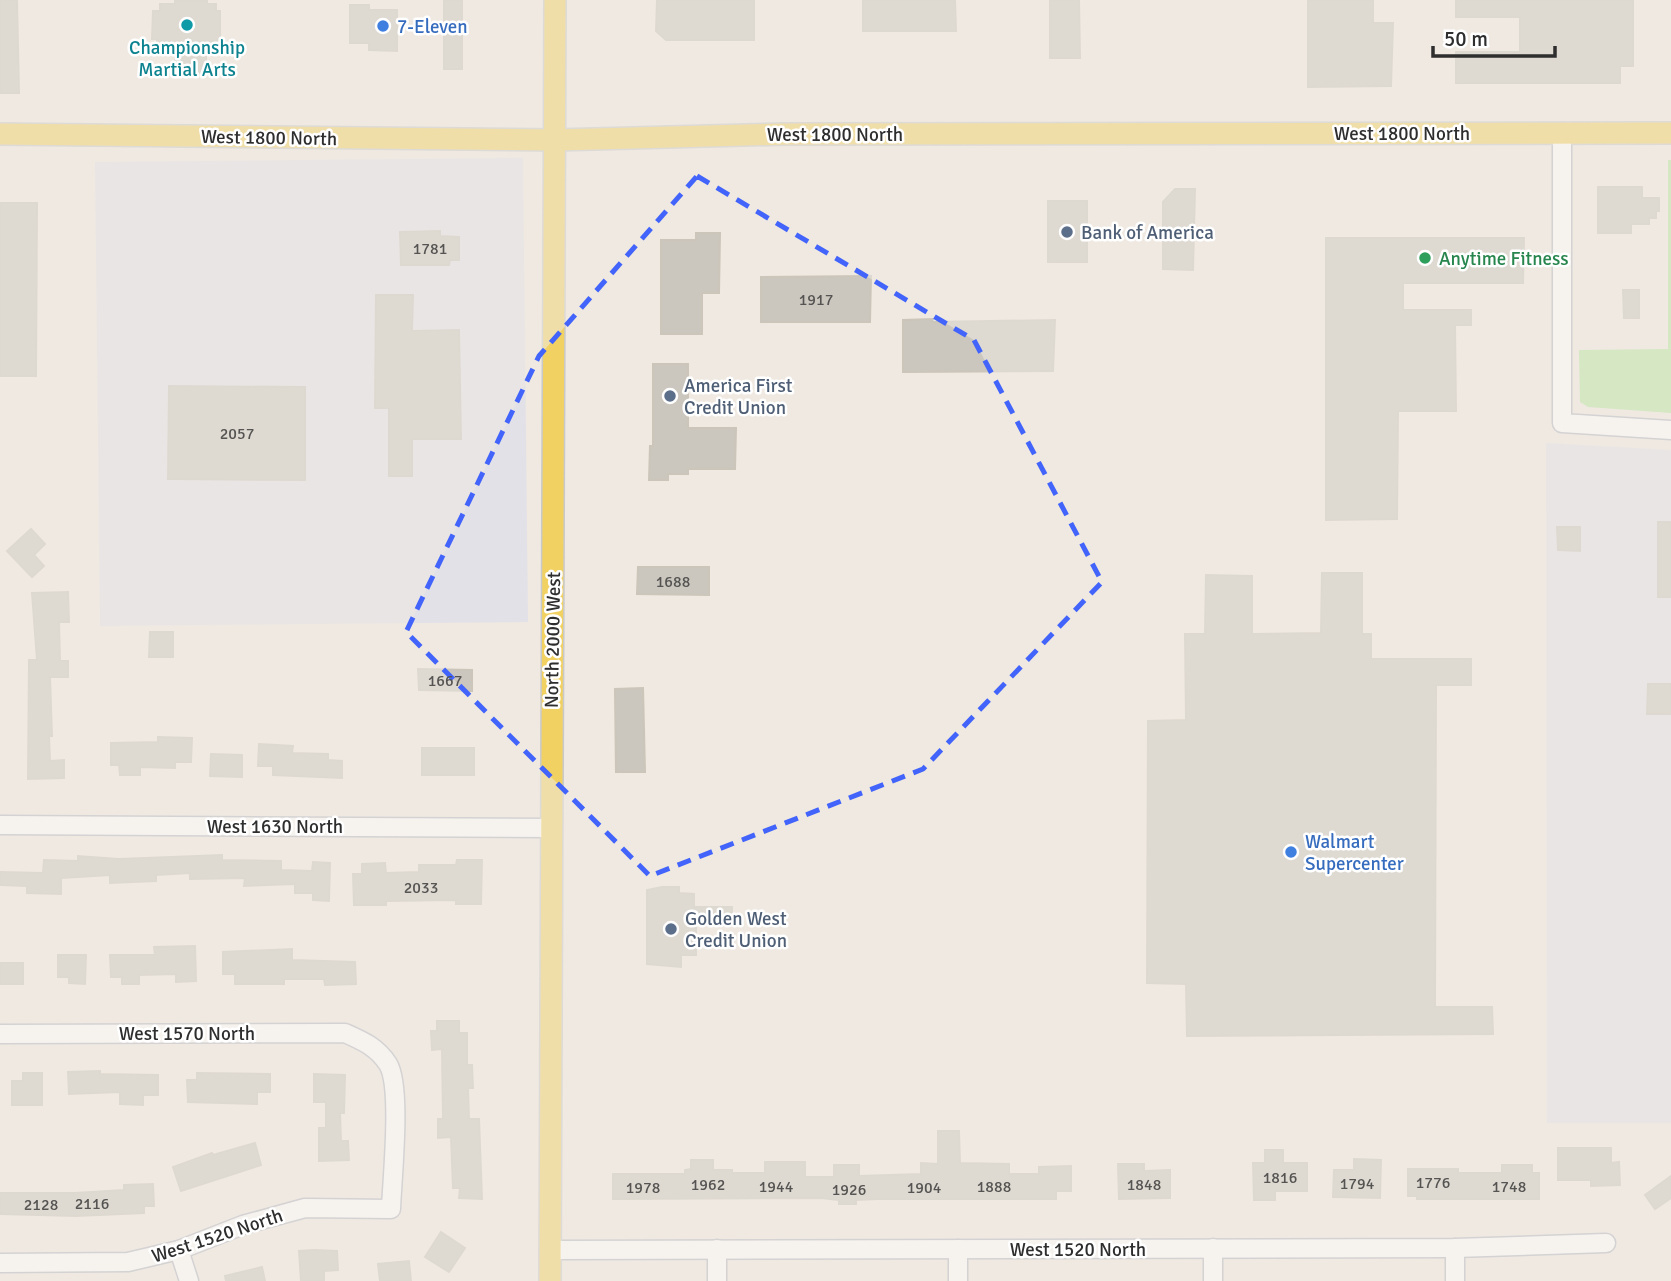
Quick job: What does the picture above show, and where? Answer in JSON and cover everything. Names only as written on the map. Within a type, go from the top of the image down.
[{"type":"main road","name":"North 2000 West","points":[[550,1281],[555,0]]},
{"type":"main road","name":"West 1800 North","points":[[0,134],[556,140],[786,134],[1671,133]]},
{"type":"street","points":[[1562,133],[1562,423],[1671,430]]},
{"type":"street","name":"West 1630 North","points":[[0,825],[550,828]]},
{"type":"street","name":"West 1570 North","points":[[0,1034],[345,1033],[372,1045],[390,1066],[395,1097],[391,1209]]},
{"type":"street","name":"West 1520 North","points":[[0,1263],[128,1262],[178,1250],[243,1225],[304,1208],[391,1209]]},
{"type":"street","name":"West 1520 North","points":[[550,1250],[1455,1248],[1606,1243]]},
{"type":"street","points":[[1213,1248],[1213,1281]]},
{"type":"street","points":[[1455,1248],[1455,1281]]},
{"type":"street","points":[[717,1249],[717,1281]]},
{"type":"street","points":[[958,1249],[958,1281]]},
{"type":"street","points":[[178,1250],[189,1281]]},
{"type":"highlighted area","points":[[697,176],[974,340],[1102,582],[923,769],[650,876],[406,632],[539,356]]},
{"type":"shaded area","points":[[523,158],[528,622],[100,626],[95,162]]},
{"type":"shaded area","points":[[1546,443],[1671,450],[1671,1123],[1547,1123]]},
{"type":"green space","points":[[1668,160],[1671,160],[1671,413],[1588,407],[1580,402],[1579,350],[1668,349]]},
{"type":"building","points":[[0,0],[17,0],[19,93],[0,93]]},
{"type":"building","name":"7-Eleven","points":[[444,0],[462,0],[462,69],[444,69]]},
{"type":"building","points":[[657,0],[754,0],[754,40],[666,40],[656,31]]},
{"type":"building","points":[[863,0],[955,0],[956,31],[863,31]]},
{"type":"building","points":[[1050,0],[1079,0],[1080,58],[1050,58]]},
{"type":"building","points":[[1308,0],[1373,0],[1373,23],[1393,23],[1391,86],[1308,87]]},
{"type":"building","points":[[1456,0],[1633,0],[1633,66],[1620,66],[1620,83],[1456,83],[1456,52],[1520,52],[1520,17],[1456,17]]},
{"type":"building","name":"Championship Martial Arts","points":[[175,1],[207,1],[207,4],[216,4],[216,11],[220,11],[220,40],[217,40],[217,48],[206,48],[206,75],[175,75],[175,47],[157,47],[157,39],[152,39],[153,11],[160,11],[160,4],[175,4]]},
{"type":"building","name":"7-Eleven","points":[[350,5],[369,5],[369,10],[397,10],[397,51],[369,50],[369,43],[350,43]]},
{"type":"building","points":[[1598,187],[1642,187],[1642,198],[1659,198],[1656,218],[1649,218],[1649,224],[1631,224],[1631,233],[1598,233]]},
{"type":"building","points":[[1175,189],[1195,189],[1193,270],[1163,269],[1163,202]]},
{"type":"building","name":"Bank of America","points":[[1048,201],[1087,201],[1087,262],[1048,262]]},
{"type":"building","points":[[0,203],[37,203],[36,376],[0,376]]},
{"type":"building","points":[[440,231],[440,236],[459,237],[459,260],[450,260],[449,265],[401,265],[400,232]]},
{"type":"building","points":[[696,233],[720,233],[719,293],[702,293],[702,334],[661,334],[661,240],[696,240]]},
{"type":"building","points":[[1326,238],[1524,238],[1523,283],[1403,283],[1403,310],[1471,310],[1471,325],[1455,325],[1456,411],[1398,411],[1397,519],[1326,520]]},
{"type":"building","points":[[871,276],[870,322],[761,322],[761,277]]},
{"type":"building","points":[[1623,290],[1639,290],[1639,318],[1624,318]]},
{"type":"building","points":[[376,295],[413,295],[412,331],[459,330],[461,439],[412,439],[412,476],[389,476],[389,408],[375,408]]},
{"type":"building","points":[[933,319],[932,322],[1055,320],[1053,371],[903,372],[903,320]]},
{"type":"building","name":"America First Credit Union","points":[[653,364],[688,364],[688,428],[736,428],[735,469],[688,469],[688,474],[668,474],[668,480],[649,480],[650,446],[653,446]]},
{"type":"building","points":[[169,386],[305,387],[305,480],[168,479]]},
{"type":"building","points":[[1658,522],[1671,522],[1671,597],[1658,597]]},
{"type":"building","points":[[1557,527],[1580,527],[1580,551],[1558,550]]},
{"type":"building","points":[[31,529],[45,544],[34,555],[44,566],[32,577],[7,551]]},
{"type":"building","points":[[638,567],[709,567],[709,595],[637,594]]},
{"type":"building","name":"Walmart Supercenter","points":[[1322,573],[1362,573],[1362,634],[1371,634],[1371,659],[1471,659],[1471,685],[1436,685],[1435,1007],[1492,1007],[1493,1034],[1187,1036],[1186,984],[1147,983],[1148,721],[1186,720],[1185,634],[1205,634],[1206,575],[1252,576],[1252,634],[1321,633]]},
{"type":"building","points":[[68,592],[69,622],[59,622],[60,661],[68,661],[68,677],[50,677],[50,761],[64,760],[64,778],[28,779],[29,660],[37,660],[32,593]]},
{"type":"building","points":[[150,632],[173,632],[173,657],[149,657]]},
{"type":"building","points":[[418,669],[472,670],[472,691],[419,690]]},
{"type":"building","points":[[1648,684],[1671,684],[1671,714],[1647,714]]},
{"type":"building","points":[[643,688],[645,772],[616,772],[615,689]]},
{"type":"building","points":[[158,737],[192,738],[191,762],[175,762],[175,768],[140,767],[140,775],[120,775],[119,765],[111,765],[111,743],[158,742]]},
{"type":"building","points":[[259,744],[293,746],[292,753],[328,754],[328,760],[342,761],[342,778],[273,775],[273,766],[258,766]]},
{"type":"building","points":[[422,748],[474,748],[474,775],[422,775]]},
{"type":"building","points":[[211,754],[242,755],[242,777],[210,776]]},
{"type":"building","points":[[222,855],[222,860],[281,861],[281,870],[312,871],[313,862],[330,863],[329,901],[313,900],[313,893],[295,893],[295,884],[244,886],[245,878],[190,879],[190,873],[156,875],[156,881],[110,883],[110,875],[61,878],[61,894],[27,893],[27,886],[0,885],[0,872],[43,873],[44,860],[78,861],[78,856],[119,859]]},
{"type":"building","points":[[457,860],[482,860],[481,904],[456,904],[456,900],[386,901],[386,905],[354,905],[353,874],[362,874],[362,864],[385,863],[386,873],[419,872],[419,865],[456,865]]},
{"type":"building","name":"Golden West Credit Union","points":[[679,887],[679,893],[694,894],[694,907],[732,907],[732,925],[696,924],[696,955],[681,955],[681,967],[647,964],[647,890]]},
{"type":"building","points":[[195,946],[196,981],[176,982],[176,974],[139,975],[139,984],[122,984],[122,977],[111,977],[110,955],[155,955],[154,947]]},
{"type":"building","points":[[292,949],[292,960],[355,962],[356,984],[325,985],[324,979],[284,979],[284,984],[235,984],[235,974],[223,974],[223,952]]},
{"type":"building","points":[[58,955],[86,955],[85,984],[69,983],[69,977],[58,977]]},
{"type":"building","points":[[0,963],[23,963],[23,984],[0,984]]},
{"type":"building","points":[[437,1021],[459,1021],[459,1033],[467,1033],[467,1065],[472,1065],[473,1088],[468,1088],[469,1119],[479,1119],[482,1199],[459,1198],[460,1188],[453,1188],[451,1137],[438,1138],[438,1119],[443,1119],[442,1049],[432,1050],[431,1031],[437,1031]]},
{"type":"building","points":[[100,1071],[100,1074],[158,1075],[158,1095],[143,1095],[143,1105],[120,1104],[120,1092],[69,1094],[68,1072]]},
{"type":"building","points":[[23,1073],[42,1073],[42,1105],[12,1105],[12,1081],[23,1081]]},
{"type":"building","points":[[197,1073],[270,1074],[270,1092],[257,1092],[257,1104],[188,1102],[187,1080],[197,1080]]},
{"type":"building","points":[[314,1074],[345,1075],[344,1113],[340,1113],[341,1141],[348,1141],[349,1160],[319,1161],[319,1128],[326,1128],[326,1102],[314,1102]]},
{"type":"building","points":[[938,1131],[959,1131],[960,1163],[1009,1164],[1009,1174],[1039,1174],[1039,1167],[1071,1166],[1071,1191],[1056,1191],[1056,1199],[877,1199],[856,1200],[856,1204],[839,1204],[839,1200],[821,1198],[613,1199],[613,1174],[685,1174],[685,1170],[691,1169],[691,1160],[713,1160],[713,1170],[732,1170],[732,1173],[765,1173],[765,1162],[805,1162],[805,1177],[834,1177],[834,1165],[859,1165],[859,1176],[921,1174],[921,1163],[938,1164]]},
{"type":"building","points":[[255,1143],[261,1165],[181,1191],[173,1167],[212,1153],[213,1155]]},
{"type":"building","points":[[1558,1148],[1611,1148],[1611,1163],[1619,1162],[1620,1185],[1591,1186],[1591,1180],[1558,1180]]},
{"type":"building","points":[[1265,1150],[1283,1150],[1283,1163],[1307,1163],[1307,1191],[1275,1191],[1275,1200],[1254,1200],[1253,1163],[1265,1163]]},
{"type":"building","points":[[1354,1159],[1381,1160],[1380,1198],[1333,1197],[1334,1170],[1354,1170]]},
{"type":"building","points":[[1118,1164],[1144,1164],[1144,1171],[1170,1170],[1170,1198],[1119,1199]]},
{"type":"building","points":[[1502,1165],[1532,1165],[1532,1173],[1539,1173],[1539,1199],[1417,1199],[1417,1196],[1408,1196],[1408,1169],[1458,1169],[1458,1173],[1502,1173]]},
{"type":"building","points":[[1671,1176],[1671,1198],[1655,1209],[1645,1195]]},
{"type":"building","points":[[153,1184],[154,1206],[144,1206],[144,1213],[76,1216],[0,1214],[0,1193],[75,1193],[124,1190],[124,1185]]},
{"type":"building","points":[[441,1232],[465,1248],[449,1272],[425,1257]]},
{"type":"building","points":[[299,1251],[337,1251],[338,1270],[324,1271],[324,1281],[301,1281]]},
{"type":"building","points":[[409,1261],[411,1281],[380,1281],[378,1264]]},
{"type":"building","points":[[262,1267],[265,1281],[226,1281],[225,1276]]},
{"type":"place","name":"Championship Martial Arts","points":[[187,25]]},
{"type":"place","name":"7-Eleven","points":[[383,26]]},
{"type":"place","name":"Bank of America","points":[[1067,232]]},
{"type":"place","name":"Anytime Fitness","points":[[1425,258]]},
{"type":"place","name":"America First Credit Union","points":[[670,396]]},
{"type":"place","name":"Walmart Supercenter","points":[[1291,852]]},
{"type":"place","name":"Golden West Credit Union","points":[[671,929]]}]
